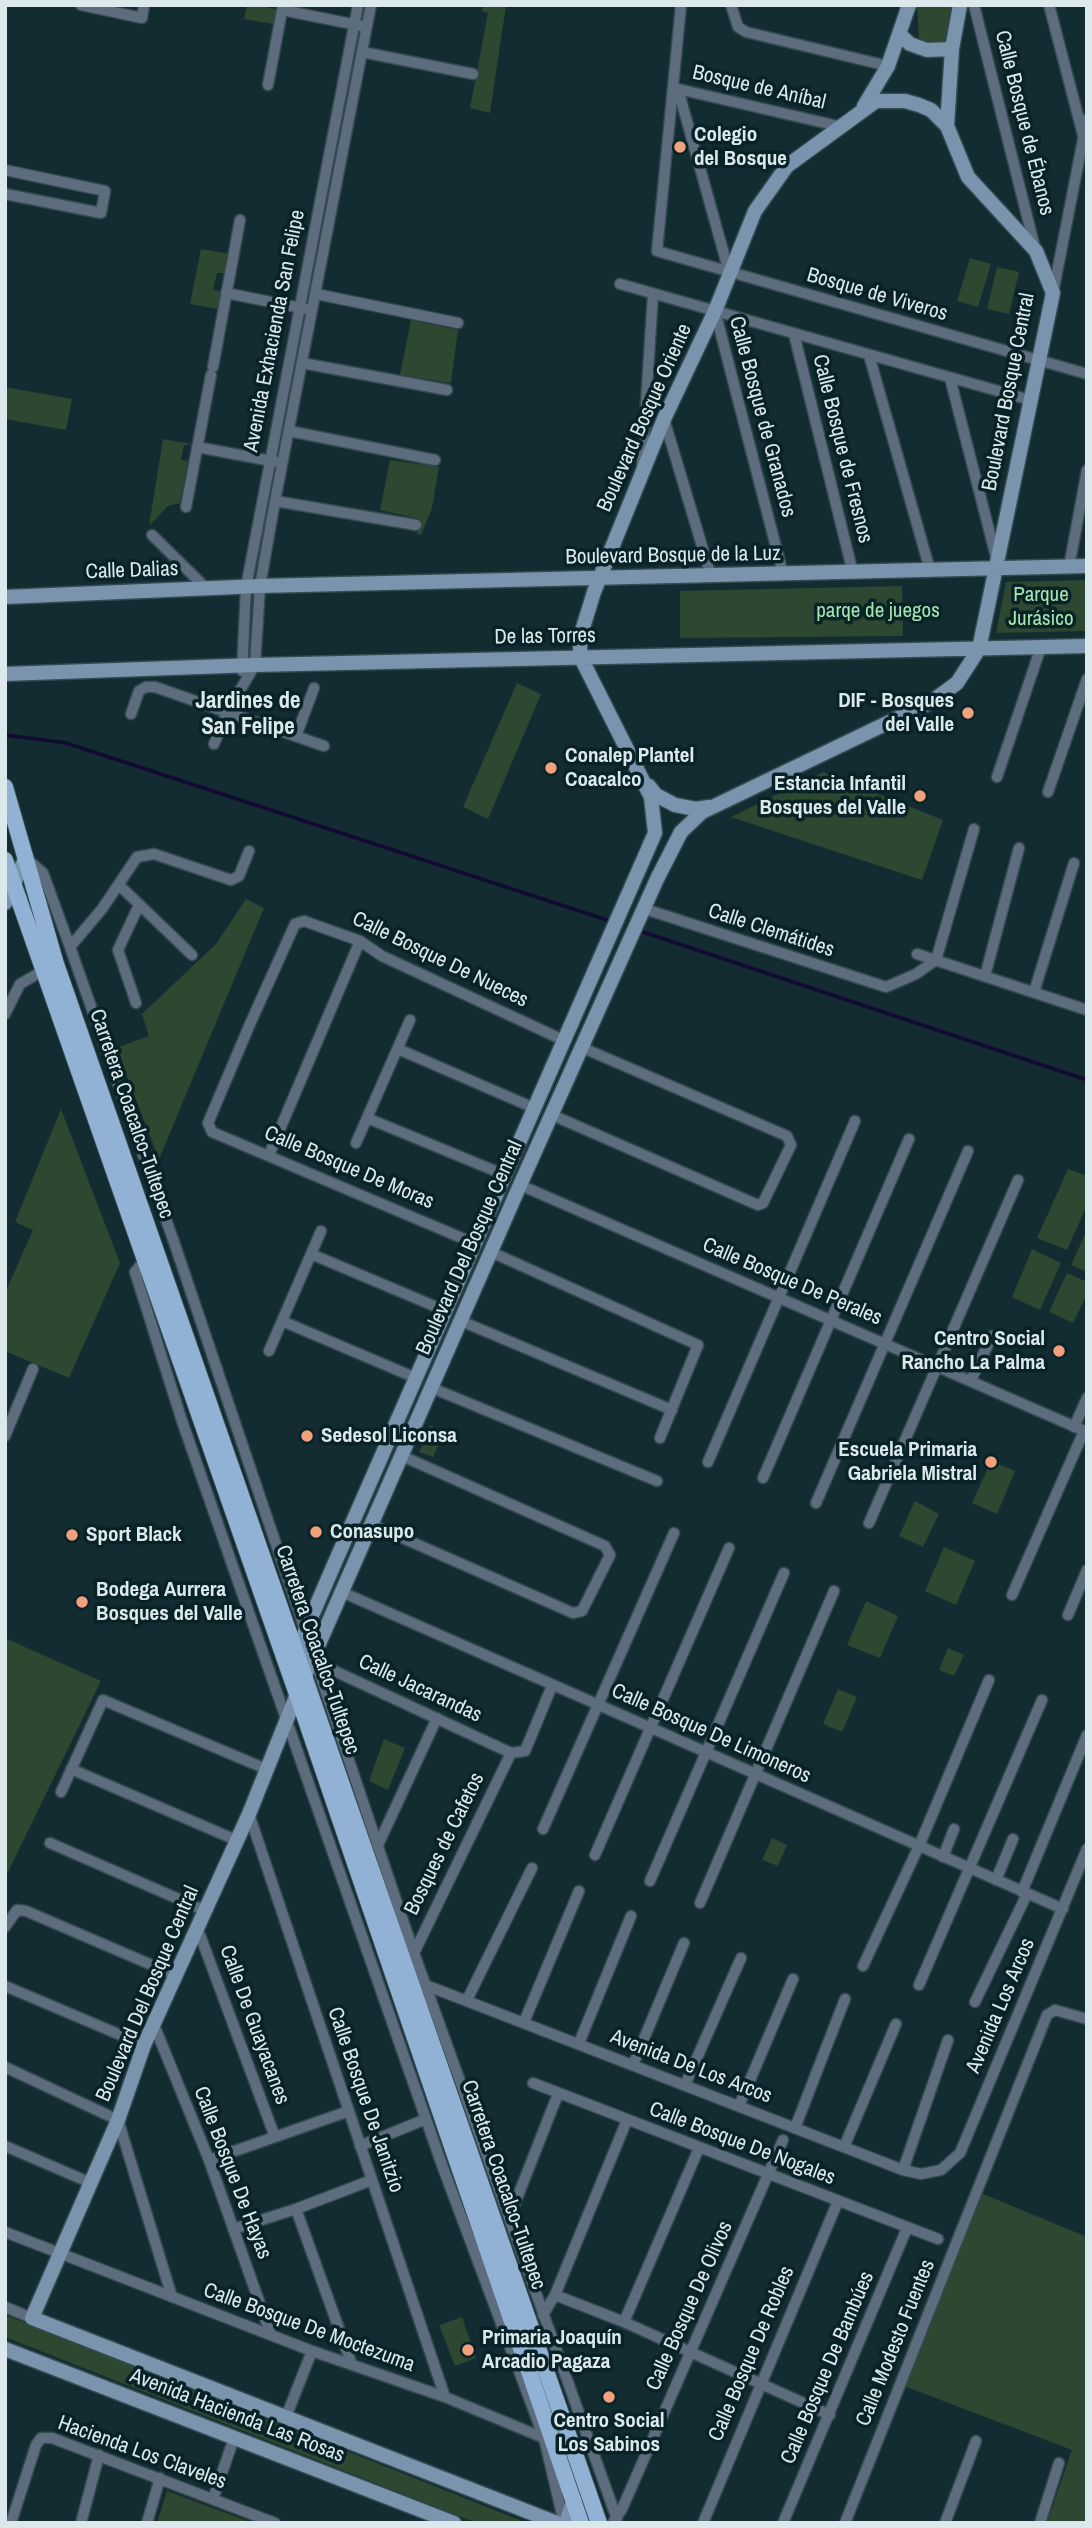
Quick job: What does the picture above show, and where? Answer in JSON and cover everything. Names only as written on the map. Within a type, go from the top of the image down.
[{"type":"main road","name":"Carretera Coacalco-Tultepec","points":[[5,787],[57,964],[306,1662],[298,1687],[581,2523]]},
{"type":"main road","name":"Carretera Coacalco-Tultepec","points":[[6,864],[599,2523]]},
{"type":"street","points":[[81,5],[142,18],[144,5]]},
{"type":"street","name":"Avenida Exhacienda San Felipe","points":[[226,712],[249,665],[253,587],[270,461],[358,5]]},
{"type":"street","name":"Avenida Exhacienda San Felipe","points":[[253,587],[283,464],[371,5]]},
{"type":"street","points":[[681,5],[674,88],[729,272]]},
{"type":"street","points":[[731,5],[738,27],[746,32],[888,66]]},
{"type":"street","points":[[862,108],[888,66],[909,5]]},
{"type":"street","name":"Boulevard Bosque Central","points":[[960,5],[952,49],[947,126],[968,177],[1035,251],[1053,293],[979,649]]},
{"type":"street","name":"Calle Bosque de Ébanos","points":[[974,5],[1035,251]]},
{"type":"street","points":[[1049,5],[1083,138]]},
{"type":"street","points":[[268,85],[282,8],[367,27]]},
{"type":"street","points":[[899,34],[910,44],[927,50],[952,49]]},
{"type":"street","points":[[362,52],[473,74]]},
{"type":"street","name":"Bosque de Aníbal","points":[[674,88],[838,126]]},
{"type":"street","name":"Bosque de Viveros","points":[[674,88],[657,251],[1087,374]]},
{"type":"street","points":[[862,108],[876,102],[905,101],[931,110],[947,126]]},
{"type":"street","name":"Boulevard Bosque Oriente","points":[[581,657],[581,634],[599,579],[664,419],[715,311],[755,211],[787,166],[862,108]]},
{"type":"street","points":[[1053,293],[1087,119]]},
{"type":"street","points":[[5,170],[105,191],[101,213],[5,194]]},
{"type":"street","points":[[186,507],[240,220]]},
{"type":"street","points":[[620,284],[1030,400]]},
{"type":"street","points":[[226,293],[313,310]]},
{"type":"street","points":[[316,294],[457,323]]},
{"type":"street","points":[[642,473],[653,294]]},
{"type":"street","name":"Calle Bosque de Granados","points":[[715,311],[783,574]]},
{"type":"street","name":"Calle Bosque de Fresnos","points":[[794,334],[853,573]]},
{"type":"street","points":[[869,355],[930,570]]},
{"type":"street","points":[[302,363],[447,390]]},
{"type":"street","points":[[950,378],[995,562]]},
{"type":"street","points":[[664,419],[711,576]]},
{"type":"street","points":[[289,431],[435,460]]},
{"type":"street","points":[[197,447],[283,464]]},
{"type":"street","points":[[1069,567],[1087,470]]},
{"type":"street","points":[[275,501],[416,525]]},
{"type":"street","points":[[152,535],[207,589]]},
{"type":"street","name":"Boulevard Bosque de la Luz","points":[[253,587],[853,573],[930,570],[995,562],[1087,566]]},
{"type":"street","name":"Calle Dalias","points":[[5,597],[253,587]]},
{"type":"street","name":"De las Torres","points":[[5,674],[249,665],[1087,646]]},
{"type":"street","points":[[998,776],[1041,647]]},
{"type":"street","points":[[581,657],[642,779],[656,795],[675,806],[696,809],[717,805],[931,702],[957,682],[979,649]]},
{"type":"street","points":[[1048,792],[1087,679]]},
{"type":"street","points":[[131,714],[139,691],[146,687],[324,746]]},
{"type":"street","points":[[296,736],[314,688]]},
{"type":"street","points":[[214,744],[226,712]]},
{"type":"street","name":"Boulevard Del Bosque Central","points":[[306,1662],[304,1634],[654,833],[651,797],[642,779]]},
{"type":"street","name":"Boulevard Del Bosque Central","points":[[306,1662],[344,1593],[520,1185],[681,832],[702,812],[717,805]]},
{"type":"street","points":[[936,960],[974,829]]},
{"type":"street","points":[[985,976],[1019,848]]},
{"type":"street","points":[[70,947],[137,858],[144,854],[235,879],[248,851]]},
{"type":"street","points":[[6,864],[26,857]]},
{"type":"street","points":[[5,903],[26,857]]},
{"type":"street","points":[[26,857],[43,873],[70,947],[175,1245],[304,1634]]},
{"type":"street","points":[[1034,992],[1074,863]]},
{"type":"street","points":[[118,885],[192,955]]},
{"type":"street","points":[[136,1003],[118,950],[139,905]]},
{"type":"street","name":"Calle Clemátides","points":[[643,913],[886,987],[916,974],[936,960]]},
{"type":"street","name":"Calle Bosque De Nueces","points":[[209,1127],[208,1123],[250,1024],[298,921],[360,941],[382,956],[563,1040]]},
{"type":"street","points":[[269,1155],[360,941]]},
{"type":"street","points":[[917,954],[1087,1010]]},
{"type":"street","points":[[5,1014],[20,984],[44,970]]},
{"type":"street","points":[[575,1014],[594,1021]]},
{"type":"street","points":[[356,1143],[410,1020]]},
{"type":"street","points":[[552,1115],[758,1205],[763,1203],[791,1145],[787,1136],[583,1048]]},
{"type":"street","points":[[398,1049],[534,1108]]},
{"type":"street","points":[[367,1118],[505,1175]]},
{"type":"street","points":[[708,1462],[855,1121]]},
{"type":"street","name":"Calle Bosque De Moras","points":[[209,1127],[212,1132],[476,1244]]},
{"type":"street","points":[[763,1478],[909,1139]]},
{"type":"street","points":[[816,1503],[968,1151]]},
{"type":"street","points":[[869,1523],[1018,1180]]},
{"type":"street","name":"Calle Bosque De Perales","points":[[520,1185],[1082,1430]]},
{"type":"street","points":[[269,1351],[320,1231]]},
{"type":"street","points":[[491,1252],[695,1341],[698,1349],[660,1438]]},
{"type":"street","points":[[311,1254],[446,1311]]},
{"type":"street","points":[[145,1259],[135,1272],[286,1726],[426,2119],[544,2438],[565,2523]]},
{"type":"street","points":[[461,1276],[478,1283]]},
{"type":"street","points":[[282,1321],[416,1378]]},
{"type":"street","points":[[461,1321],[672,1410]]},
{"type":"street","points":[[971,1380],[992,1336]]},
{"type":"street","points":[[5,1436],[33,1369]]},
{"type":"street","points":[[432,1388],[657,1481]]},
{"type":"street","points":[[1012,1595],[1082,1430],[1087,1398]]},
{"type":"street","points":[[373,1525],[573,1613],[582,1611],[610,1555],[605,1546],[402,1456]]},
{"type":"street","points":[[543,1829],[674,1533]]},
{"type":"street","points":[[596,1855],[729,1548]]},
{"type":"street","points":[[340,1551],[359,1558]]},
{"type":"street","points":[[1068,1615],[1087,1570]]},
{"type":"street","points":[[650,1881],[784,1573]]},
{"type":"street","points":[[700,1903],[834,1591]]},
{"type":"street","name":"Calle Bosque De Limoneros","points":[[344,1593],[1063,1909]]},
{"type":"street","points":[[306,1662],[378,1844],[414,1953],[510,2216],[614,2521]]},
{"type":"street","name":"Calle Jacarandas","points":[[306,1662],[511,1752]]},
{"type":"street","points":[[863,1966],[919,1846],[989,1680]]},
{"type":"street","points":[[511,1752],[525,1751],[552,1686]]},
{"type":"street","name":"Boulevard Del Bosque Central","points":[[32,2318],[118,2120],[144,2045],[249,1814],[286,1726],[298,1687]]},
{"type":"street","points":[[61,1792],[103,1700],[266,1769]]},
{"type":"street","points":[[919,1985],[1042,1700]]},
{"type":"street","points":[[378,1844],[437,1718]]},
{"type":"street","points":[[975,2002],[1024,1893],[1087,1735]]},
{"type":"street","name":"Bosques de Cafetos","points":[[414,1953],[511,1752]]},
{"type":"street","points":[[71,1769],[236,1840]]},
{"type":"street","name":"Calle Bosque De Janitzio","points":[[249,1814],[445,2397]]},
{"type":"street","points":[[943,1857],[954,1829]]},
{"type":"street","points":[[996,1880],[1013,1839]]},
{"type":"street","points":[[50,1843],[206,1911]]},
{"type":"street","name":"Avenida Los Arcos","points":[[941,2170],[960,2153],[1087,1849]]},
{"type":"street","points":[[467,2000],[532,1868]]},
{"type":"street","points":[[524,2022],[579,1891]]},
{"type":"street","points":[[5,1927],[17,1910],[26,1911],[175,1975]]},
{"type":"street","points":[[579,2043],[631,1916]]},
{"type":"street","name":"Calle De Guayacanes","points":[[197,1927],[275,2137]]},
{"type":"street","points":[[633,2064],[684,1943]]},
{"type":"street","points":[[685,2085],[741,1958]]},
{"type":"street","points":[[739,2106],[793,1979]]},
{"type":"street","points":[[5,1986],[144,2045]]},
{"type":"street","name":"Avenida De Los Arcos","points":[[428,1986],[903,2170],[921,2174],[941,2170]]},
{"type":"street","points":[[795,2128],[845,1999]]},
{"type":"street","name":"Calle Modesto Fuentes","points":[[845,2523],[1047,2015],[1055,2010],[1070,2012],[1087,2019]]},
{"type":"street","points":[[844,2147],[896,2024]]},
{"type":"street","name":"Calle Bosque De Hayas","points":[[154,2025],[209,2160],[271,2335]]},
{"type":"street","points":[[903,2170],[948,2040]]},
{"type":"street","points":[[5,2067],[118,2120],[172,2297]]},
{"type":"street","name":"Calle Bosque De Nogales","points":[[533,2083],[768,2176],[938,2238]]},
{"type":"street","points":[[510,2216],[558,2094]]},
{"type":"street","points":[[209,2160],[349,2111]]},
{"type":"street","points":[[360,2146],[426,2119]]},
{"type":"street","points":[[543,2315],[555,2295],[627,2120]]},
{"type":"street","name":"Calle Bosque De Olivos","points":[[614,2521],[783,2140]]},
{"type":"street","points":[[5,2146],[91,2183]]},
{"type":"street","points":[[624,2322],[699,2148]]},
{"type":"street","points":[[233,2229],[372,2180]]},
{"type":"street","name":"Calle Bosque De Robles","points":[[703,2523],[838,2202]]},
{"type":"street","points":[[296,2209],[352,2365]]},
{"type":"street","name":"Calle Bosque De Bambúes","points":[[783,2523],[907,2228]]},
{"type":"street","name":"Calle Bosque De Moctezuma","points":[[5,2232],[271,2335],[445,2397],[544,2438]]},
{"type":"street","points":[[555,2295],[624,2322],[830,2415]]},
{"type":"street","points":[[5,2307],[557,2523]]},
{"type":"street","name":"Avenida Hacienda Las Rosas","points":[[5,2349],[454,2523]]},
{"type":"street","points":[[286,2417],[312,2350]]},
{"type":"street","name":"Hacienda Los Claveles","points":[[11,2523],[36,2445],[41,2438],[52,2438],[99,2455],[272,2522]]},
{"type":"street","points":[[213,2499],[234,2438]]},
{"type":"street","points":[[945,2523],[976,2441]]},
{"type":"street","points":[[81,2523],[99,2455]]},
{"type":"street","points":[[1040,2523],[1059,2463]]},
{"type":"street","points":[[147,2523],[160,2478]]},
{"type":"street","points":[[565,2523],[574,2499]]},
{"type":"green space","points":[[247,5],[269,5],[268,8],[276,9],[273,24],[244,19]]},
{"type":"green space","points":[[483,5],[506,5],[490,113],[470,108],[488,13],[482,11]]},
{"type":"green space","points":[[917,5],[955,5],[948,43],[926,46],[919,38]]},
{"type":"green space","points":[[201,249],[230,254],[229,273],[217,273],[213,289],[221,292],[219,309],[190,304]]},
{"type":"green space","points":[[970,258],[991,264],[978,307],[957,301]]},
{"type":"green space","points":[[997,267],[1019,272],[1009,314],[987,309]]},
{"type":"green space","points":[[411,320],[458,330],[451,383],[400,375]]},
{"type":"green space","points":[[5,387],[72,399],[66,430],[5,419]]},
{"type":"green space","points":[[163,439],[192,444],[184,445],[181,460],[188,461],[180,503],[168,506],[149,526]]},
{"type":"green space","points":[[390,460],[439,467],[432,508],[421,535],[417,534],[420,519],[380,510]]},
{"type":"green space","name":"Parque Jurásico","points":[[1087,580],[1087,631],[996,633],[1006,582]]},
{"type":"green space","name":"parqe de juegos","points":[[902,586],[903,636],[680,638],[680,591]]},
{"type":"green space","points":[[517,683],[541,694],[488,819],[463,807]]},
{"type":"green space","points":[[823,772],[943,820],[922,880],[731,817]]},
{"type":"green space","points":[[246,899],[264,908],[159,1159],[116,1048],[149,1036],[142,1014],[216,944]]},
{"type":"green space","points":[[61,1109],[120,1263],[69,1378],[5,1351],[5,1293],[33,1230],[15,1222]]},
{"type":"green space","points":[[1068,1169],[1087,1176],[1087,1205],[1067,1250],[1037,1238]]},
{"type":"green space","points":[[1087,1230],[1087,1272],[1071,1265]]},
{"type":"green space","points":[[1032,1249],[1061,1263],[1040,1310],[1012,1297]]},
{"type":"green space","points":[[1067,1273],[1087,1282],[1087,1294],[1073,1323],[1049,1312]]},
{"type":"green space","points":[[430,1425],[444,1434],[433,1457],[419,1452]]},
{"type":"green space","points":[[991,1461],[1015,1471],[997,1514],[972,1503]]},
{"type":"green space","points":[[915,1501],[939,1514],[923,1547],[899,1536]]},
{"type":"green space","points":[[944,1547],[975,1561],[956,1605],[925,1591]]},
{"type":"green space","points":[[866,1601],[898,1616],[880,1658],[847,1645]]},
{"type":"green space","points":[[5,1638],[101,1681],[5,1878]]},
{"type":"green space","points":[[948,1648],[964,1655],[954,1676],[939,1670]]},
{"type":"green space","points":[[838,1689],[857,1697],[842,1732],[823,1724]]},
{"type":"green space","points":[[384,1739],[405,1748],[388,1790],[369,1781]]},
{"type":"green space","points":[[772,1838],[787,1845],[778,1866],[762,1860]]},
{"type":"green space","points":[[983,2194],[1087,2237],[1087,2523],[1047,2523],[1072,2450],[904,2386]]},
{"type":"green space","points":[[5,2315],[523,2523],[477,2523],[5,2337]]},
{"type":"green space","points":[[462,2317],[476,2358],[455,2366],[439,2325]]},
{"type":"green space","points":[[167,2491],[253,2523],[157,2523]]},
{"type":"waterway","points":[[5,735],[66,743],[613,922]]},
{"type":"waterway","points":[[637,930],[1087,1080]]},
{"type":"place","name":"Colegio del Bosque","points":[[680,147]]},
{"type":"place","name":"DIF - Bosques del Valle","points":[[968,713]]},
{"type":"place","name":"Conalep Plantel Coacalco","points":[[551,768]]},
{"type":"place","name":"Estancia Infantil Bosques del Valle","points":[[920,796]]},
{"type":"place","name":"Centro Social Rancho La Palma","points":[[1059,1351]]},
{"type":"place","name":"Sedesol Liconsa","points":[[307,1436]]},
{"type":"place","name":"Escuela Primaria Gabriela Mistral","points":[[991,1462]]},
{"type":"place","name":"Conasupo","points":[[316,1532]]},
{"type":"place","name":"Sport Black","points":[[72,1535]]},
{"type":"place","name":"Bodega Aurrera Bosques del Valle","points":[[82,1602]]},
{"type":"place","name":"Primaria Joaquín Arcadio Pagaza","points":[[468,2350]]},
{"type":"place","name":"Centro Social Los Sabinos","points":[[609,2397]]},
{"type":"district","name":"Jardines de San Felipe","points":[[248,715]]}]
